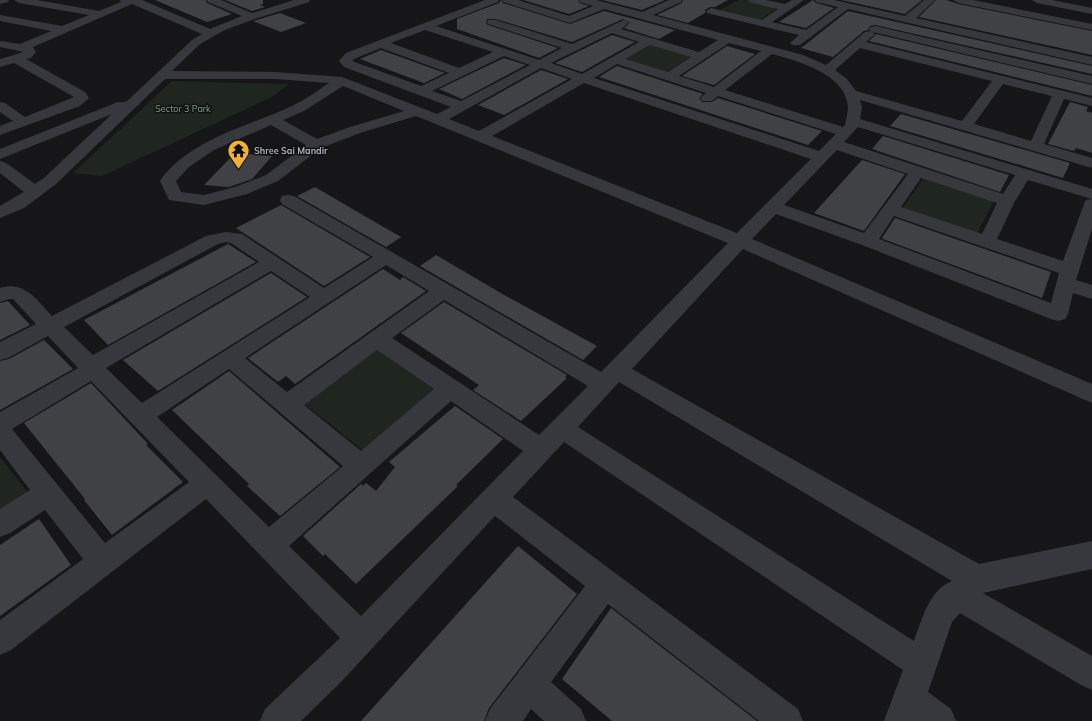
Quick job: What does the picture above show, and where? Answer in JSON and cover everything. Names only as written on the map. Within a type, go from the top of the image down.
[{"type":"street","points":[[0,1],[4,0]]},
{"type":"street","points":[[20,0],[101,14]]},
{"type":"street","points":[[145,5],[164,0]]},
{"type":"street","points":[[216,2],[232,0]]},
{"type":"street","points":[[0,214],[18,204],[50,181],[196,42],[210,33],[305,0]]},
{"type":"street","points":[[462,106],[348,64],[345,61],[350,56],[494,0]]},
{"type":"street","points":[[507,0],[570,20]]},
{"type":"street","points":[[282,719],[362,638],[849,127],[855,107],[849,89],[833,74],[827,71],[799,58],[584,0]]},
{"type":"street","points":[[438,119],[540,64],[640,15],[675,0]]},
{"type":"street","points":[[753,0],[787,8]]},
{"type":"street","points":[[764,24],[799,0]]},
{"type":"street","points":[[822,0],[1092,60]]},
{"type":"street","points":[[864,10],[876,0]]},
{"type":"street","points":[[908,20],[930,0]]},
{"type":"street","points":[[958,0],[977,4],[1092,16]]},
{"type":"street","points":[[1037,0],[1092,11]]},
{"type":"street","points":[[0,63],[63,30],[128,1],[145,5],[210,33]]},
{"type":"street","points":[[216,2],[254,17]]},
{"type":"street","points":[[683,27],[723,4]]},
{"type":"street","points":[[954,30],[977,4]]},
{"type":"street","points":[[536,36],[603,5]]},
{"type":"street","points":[[686,113],[776,52],[808,34],[846,6]]},
{"type":"street","points":[[528,7],[489,23],[573,48]]},
{"type":"street","points":[[1026,8],[1076,24],[1092,27]]},
{"type":"street","points":[[983,75],[1016,28],[1026,8]]},
{"type":"street","points":[[704,15],[764,24],[808,34]]},
{"type":"street","points":[[827,71],[859,44],[889,15]]},
{"type":"street","points":[[0,18],[63,30]]},
{"type":"street","points":[[1060,53],[1076,24]]},
{"type":"street","points":[[425,26],[821,157]]},
{"type":"street","points":[[611,29],[701,56]]},
{"type":"street","points":[[875,29],[1092,80]]},
{"type":"street","points":[[457,37],[471,31]]},
{"type":"street","points":[[669,77],[727,39]]},
{"type":"street","points":[[481,136],[649,41]]},
{"type":"street","points":[[0,44],[17,53],[80,95],[82,98],[75,103],[0,131]]},
{"type":"street","points":[[382,44],[460,73]]},
{"type":"street","points":[[859,44],[1092,102]]},
{"type":"street","points":[[421,91],[503,52]]},
{"type":"street","points":[[615,60],[716,92],[1024,173],[1092,205],[1085,244],[1067,277],[1058,314],[868,241],[773,207]]},
{"type":"street","points":[[161,75],[294,76],[342,81],[740,241],[1092,394]]},
{"type":"street","points":[[966,126],[1000,79]]},
{"type":"street","points":[[342,81],[299,108],[209,147],[183,164],[168,181],[175,196],[204,200],[242,191],[272,178],[316,145],[355,130],[418,111]]},
{"type":"street","points":[[850,93],[1092,163]]},
{"type":"street","points":[[1036,146],[1060,94]]},
{"type":"street","points":[[0,154],[134,101]]},
{"type":"street","points":[[0,106],[23,122]]},
{"type":"street","points":[[272,120],[316,145]]},
{"type":"street","points":[[834,144],[1007,201]]},
{"type":"street","points":[[0,166],[35,192]]},
{"type":"street","points":[[868,241],[917,172]]},
{"type":"street","points":[[987,242],[1007,201],[1024,173]]},
{"type":"street","points":[[288,200],[443,290],[610,377],[967,587],[1092,674]]},
{"type":"street","points":[[891,209],[987,242],[1067,277],[1092,292]]},
{"type":"street","points":[[0,352],[212,240],[226,237],[236,238],[324,297]]},
{"type":"street","points":[[140,416],[386,257]]},
{"type":"street","points":[[0,424],[272,262]]},
{"type":"street","points":[[287,405],[443,290]]},
{"type":"street","points":[[0,295],[8,292],[19,294],[362,638]]},
{"type":"street","points":[[377,338],[541,450]]},
{"type":"street","points":[[230,358],[361,466]]},
{"type":"street","points":[[269,545],[451,388]]},
{"type":"street","points":[[561,428],[922,664]]},
{"type":"street","points":[[0,432],[102,562]]},
{"type":"street","points":[[0,639],[207,483]]},
{"type":"street","points":[[0,524],[48,493]]},
{"type":"street","points":[[494,499],[786,721]]},
{"type":"street","points":[[939,721],[905,710],[940,613],[967,587],[1092,555]]},
{"type":"street","points":[[502,721],[605,583]]},
{"type":"street","points":[[529,685],[569,721]]},
{"type":"green space","points":[[738,0],[778,8],[760,20],[720,10]]},
{"type":"green space","points":[[649,44],[691,56],[666,73],[623,60]]},
{"type":"green space","name":"Sector 3 Park","points":[[172,81],[289,84],[272,97],[102,176],[73,173]]},
{"type":"green space","points":[[923,179],[994,201],[977,233],[903,208]]},
{"type":"green space","points":[[374,348],[435,390],[364,451],[302,402]]},
{"type":"green space","points":[[0,457],[29,494],[0,513]]},
{"type":"building","points":[[155,0],[206,0],[207,3],[232,14],[207,22]]},
{"type":"building","points":[[225,0],[263,0],[263,4],[260,5],[265,7],[252,11]]},
{"type":"building","points":[[501,0],[503,3],[570,24],[604,11],[675,30],[659,39],[624,28],[630,23],[623,19],[572,42],[496,19],[487,19],[486,23],[488,25],[558,48],[539,58],[457,29],[457,19],[499,3]]},
{"type":"building","points":[[523,0],[578,0],[580,3],[589,6],[569,14]]},
{"type":"building","points":[[602,0],[665,0],[642,10]]},
{"type":"building","points":[[683,0],[728,0],[715,7],[710,7],[705,10],[705,13],[688,23],[657,15],[682,3]]},
{"type":"building","points":[[813,0],[816,3],[834,8],[806,28],[779,22]]},
{"type":"building","points":[[841,0],[922,0],[905,14]]},
{"type":"building","points":[[936,0],[946,0],[958,4],[1092,31],[1092,55],[919,17]]},
{"type":"building","points":[[848,11],[1092,66],[1092,74],[875,25],[870,26],[868,30],[864,31],[833,57],[801,48]]},
{"type":"building","points":[[280,13],[306,23],[281,32],[253,21]]},
{"type":"building","points":[[876,34],[1092,85],[1092,96],[869,41]]},
{"type":"building","points":[[612,35],[635,42],[582,72],[555,63]]},
{"type":"building","points":[[727,46],[755,54],[714,85],[682,76]]},
{"type":"building","points":[[381,50],[445,73],[424,83],[360,59]]},
{"type":"building","points":[[504,58],[526,65],[462,99],[439,89]]},
{"type":"building","points":[[617,66],[703,94],[699,98],[702,102],[712,102],[718,98],[822,131],[808,145],[599,77]]},
{"type":"building","points":[[541,70],[568,79],[504,115],[478,105]]},
{"type":"building","points":[[1070,102],[1088,107],[1086,111],[1092,113],[1092,153],[1076,148],[1074,151],[1048,144]]},
{"type":"building","points":[[901,114],[1070,163],[1063,178],[890,126]]},
{"type":"building","points":[[883,136],[1009,175],[1000,192],[872,149]]},
{"type":"building","name":"Shree Sai Mandir","points":[[235,153],[272,156],[252,179],[229,187],[204,185]]},
{"type":"building","points":[[862,160],[905,174],[864,231],[814,213]]},
{"type":"building","points":[[315,187],[401,237],[386,247],[297,196]]},
{"type":"building","points":[[281,205],[370,257],[324,286],[236,228]]},
{"type":"building","points":[[895,218],[1051,272],[1042,298],[883,239],[882,238]]},
{"type":"building","points":[[228,244],[256,262],[108,345],[84,320]]},
{"type":"building","points":[[436,255],[506,296],[597,346],[583,360],[420,266]]},
{"type":"building","points":[[383,269],[400,280],[403,277],[426,291],[295,384],[286,376],[278,382],[248,358]]},
{"type":"building","points":[[271,273],[307,297],[158,391],[123,360]]},
{"type":"building","points":[[8,301],[30,325],[0,340],[0,303]]},
{"type":"building","points":[[444,302],[567,375],[565,377],[567,378],[521,421],[473,390],[479,385],[401,333]]},
{"type":"building","points":[[44,340],[73,369],[0,410],[0,361],[9,359]]},
{"type":"building","points":[[229,371],[340,467],[280,516],[247,486],[249,484],[172,410]]},
{"type":"building","points":[[91,383],[148,444],[146,445],[183,482],[112,535],[24,423]]},
{"type":"building","points":[[455,406],[503,439],[456,485],[458,486],[356,584],[325,554],[323,556],[303,536],[361,484],[363,486],[366,483],[376,491],[395,467],[389,462]]},
{"type":"building","points":[[39,519],[71,565],[0,616],[0,545]]},
{"type":"building","points":[[518,546],[577,594],[489,708],[484,721],[361,721]]},
{"type":"building","points":[[611,608],[757,721],[612,721],[562,679]]},
{"type":"place","name":"Shree Sai Mandir","points":[[239,170]]}]
